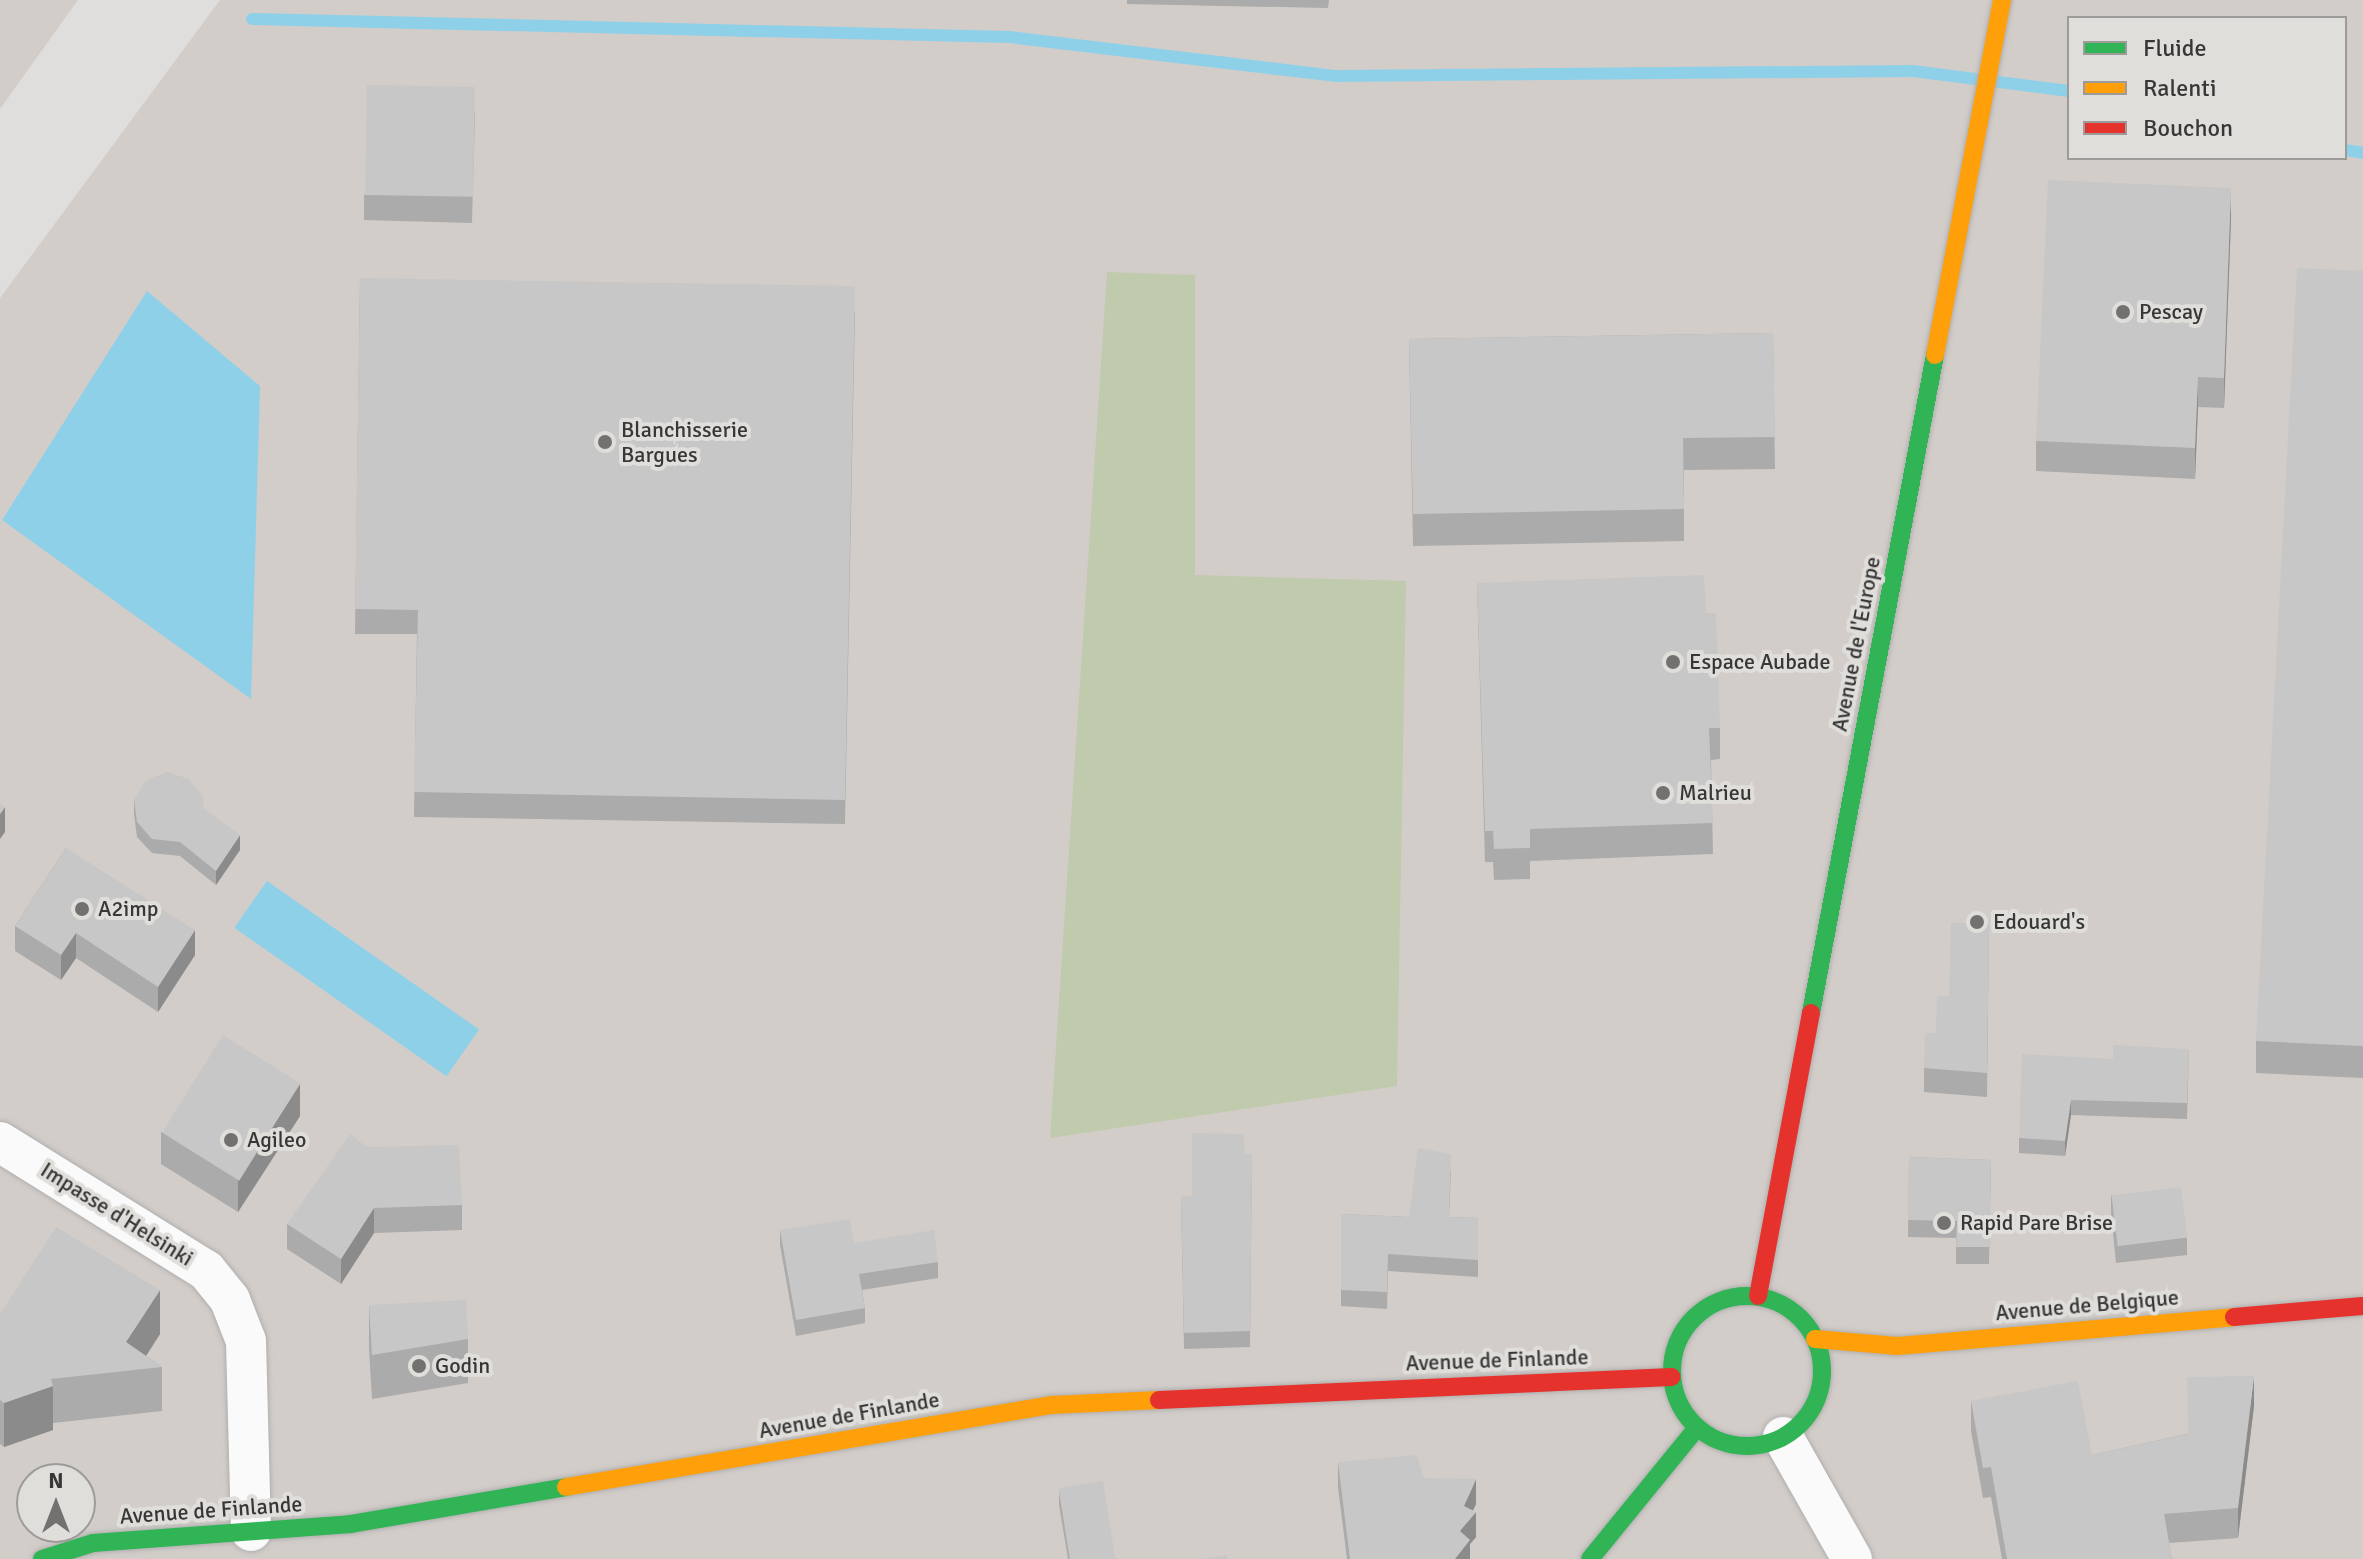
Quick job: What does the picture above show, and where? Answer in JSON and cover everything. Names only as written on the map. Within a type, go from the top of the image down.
[{"type":"street","name":"Avenue de l'Europe","points":[[1758,1296],[2002,0]]},
{"type":"street","name":"Impasse d'Helsinki","points":[[0,1142],[206,1270],[230,1300],[246,1341],[251,1531]]},
{"type":"street","points":[[1735,1296],[1758,1296],[1792,1311],[1815,1339],[1821,1361],[1814,1405],[1783,1437],[1738,1446],[1697,1428],[1684,1413],[1671,1377],[1673,1355],[1695,1316],[1735,1296]]},
{"type":"street","name":"Avenue de Belgique","points":[[1815,1339],[1898,1346],[2363,1306]]},
{"type":"street","name":"Avenue de Finlande","points":[[42,1559],[93,1543],[350,1524],[1052,1405],[1671,1377]]},
{"type":"street","points":[[1590,1559],[1697,1428]]},
{"type":"street","points":[[1783,1437],[1852,1559]]},
{"type":"shaded area","points":[[0,0],[78,0],[0,109]]},
{"type":"shaded area","points":[[220,0],[2363,0],[2363,1559],[0,1559],[0,298]]},
{"type":"green space","points":[[1107,272],[1195,275],[1195,575],[1406,581],[1397,1086],[1050,1138]]},
{"type":"water","points":[[147,291],[260,386],[251,699],[2,520]]},
{"type":"water","points":[[267,881],[479,1030],[446,1076],[234,928]]},
{"type":"building","points":[[367,85],[475,87],[473,197],[365,195]]},
{"type":"building","name":"Pescay","points":[[2048,180],[2231,188],[2224,378],[2198,377],[2195,448],[2036,441]]},
{"type":"building","points":[[2297,268],[2363,271],[2363,1046],[2256,1041]]},
{"type":"building","name":"Blanchisserie Bargues","points":[[360,278],[855,286],[845,800],[414,792],[418,610],[355,609]]},
{"type":"building","points":[[1773,333],[1775,437],[1683,438],[1684,509],[1413,514],[1409,339]]},
{"type":"building","points":[[1704,575],[1706,613],[1716,613],[1720,728],[1709,728],[1713,823],[1530,829],[1530,848],[1494,849],[1493,831],[1485,831],[1477,583]]},
{"type":"building","points":[[167,772],[189,779],[203,797],[204,809],[240,835],[216,871],[180,842],[152,839],[137,822],[134,799],[146,780]]},
{"type":"building","name":"A2imp","points":[[66,848],[195,930],[158,987],[76,933],[61,955],[15,926]]},
{"type":"building","points":[[1951,923],[1989,923],[1987,1073],[1924,1068],[1925,1033],[1936,1033],[1937,996],[1949,996]]},
{"type":"building","name":"Agileo","points":[[223,1035],[300,1083],[239,1181],[162,1133]]},
{"type":"building","points":[[2113,1045],[2189,1049],[2187,1103],[2071,1100],[2065,1141],[2019,1138],[2022,1054],[2113,1059]]},
{"type":"building","points":[[1192,1133],[1244,1134],[1245,1154],[1252,1154],[1250,1331],[1184,1333],[1181,1196],[1192,1196]]},
{"type":"building","points":[[350,1134],[367,1147],[459,1145],[462,1205],[374,1208],[341,1259],[287,1224]]},
{"type":"building","points":[[1418,1148],[1451,1154],[1449,1217],[1478,1218],[1478,1260],[1388,1254],[1387,1292],[1341,1290],[1341,1214],[1409,1217]]},
{"type":"building","points":[[1909,1157],[1991,1160],[1989,1247],[1956,1247],[1957,1221],[1908,1220]]},
{"type":"building","points":[[2181,1187],[2187,1238],[2118,1246],[2112,1196]]},
{"type":"building","points":[[850,1219],[854,1243],[934,1230],[938,1262],[859,1274],[865,1308],[796,1320],[780,1230]]},
{"type":"building","points":[[56,1227],[160,1290],[126,1342],[162,1367],[51,1379],[53,1386],[4,1403],[0,1400],[0,1314]]},
{"type":"building","points":[[466,1300],[468,1339],[372,1355],[369,1305]]},
{"type":"building","points":[[2254,1376],[2238,1508],[2164,1514],[2172,1559],[2007,1559],[1991,1467],[1983,1468],[1971,1401],[2078,1381],[2092,1455],[2188,1434],[2187,1377]]},
{"type":"building","points":[[1417,1455],[1424,1478],[1476,1479],[1464,1506],[1476,1512],[1460,1531],[1470,1540],[1455,1559],[1350,1559],[1338,1462]]},
{"type":"building","points":[[1103,1481],[1115,1559],[1070,1559],[1059,1488]]},
{"type":"building","points":[[1227,1555],[1227,1559],[1203,1559]]},
{"type":"waterway","points":[[252,19],[1009,37],[1335,76],[1913,71],[2067,91]]},
{"type":"waterway","points":[[2347,150],[2363,153]]},
{"type":"railway","points":[[0,22],[16,0]]},
{"type":"railway","points":[[0,61],[44,0]]},
{"type":"traffic: fast","points":[[1811,1013],[1935,355]]},
{"type":"traffic: fast","points":[[1747,1296],[1776,1302],[1800,1318],[1816,1342],[1822,1371],[1816,1400],[1800,1424],[1776,1440],[1747,1446],[1718,1440],[1694,1424],[1678,1400],[1672,1371],[1678,1342],[1694,1318],[1718,1302],[1747,1296]]},
{"type":"traffic: fast","points":[[1590,1559],[1697,1428]]},
{"type":"traffic: fast","points":[[42,1559],[93,1543],[350,1524],[566,1487]]},
{"type":"traffic: slow","points":[[1935,355],[2002,0]]},
{"type":"traffic: slow","points":[[1815,1339],[1898,1346],[2234,1317]]},
{"type":"traffic: slow","points":[[566,1487],[1052,1405],[1159,1400]]},
{"type":"traffic: jam","points":[[1758,1296],[1811,1013]]},
{"type":"traffic: jam","points":[[2234,1317],[2363,1306]]},
{"type":"traffic: jam","points":[[1159,1400],[1671,1377]]},
{"type":"place","name":"Pescay","points":[[2123,312]]},
{"type":"place","name":"Blanchisserie Bargues","points":[[605,442]]},
{"type":"place","name":"Espace Aubade","points":[[1673,662]]},
{"type":"place","name":"Malrieu","points":[[1663,793]]},
{"type":"place","name":"A2imp","points":[[82,909]]},
{"type":"place","name":"Edouard's","points":[[1977,922]]},
{"type":"place","name":"Agileo","points":[[231,1140]]},
{"type":"place","name":"Rapid Pare Brise","points":[[1944,1223]]},
{"type":"place","name":"Godin","points":[[419,1366]]}]
